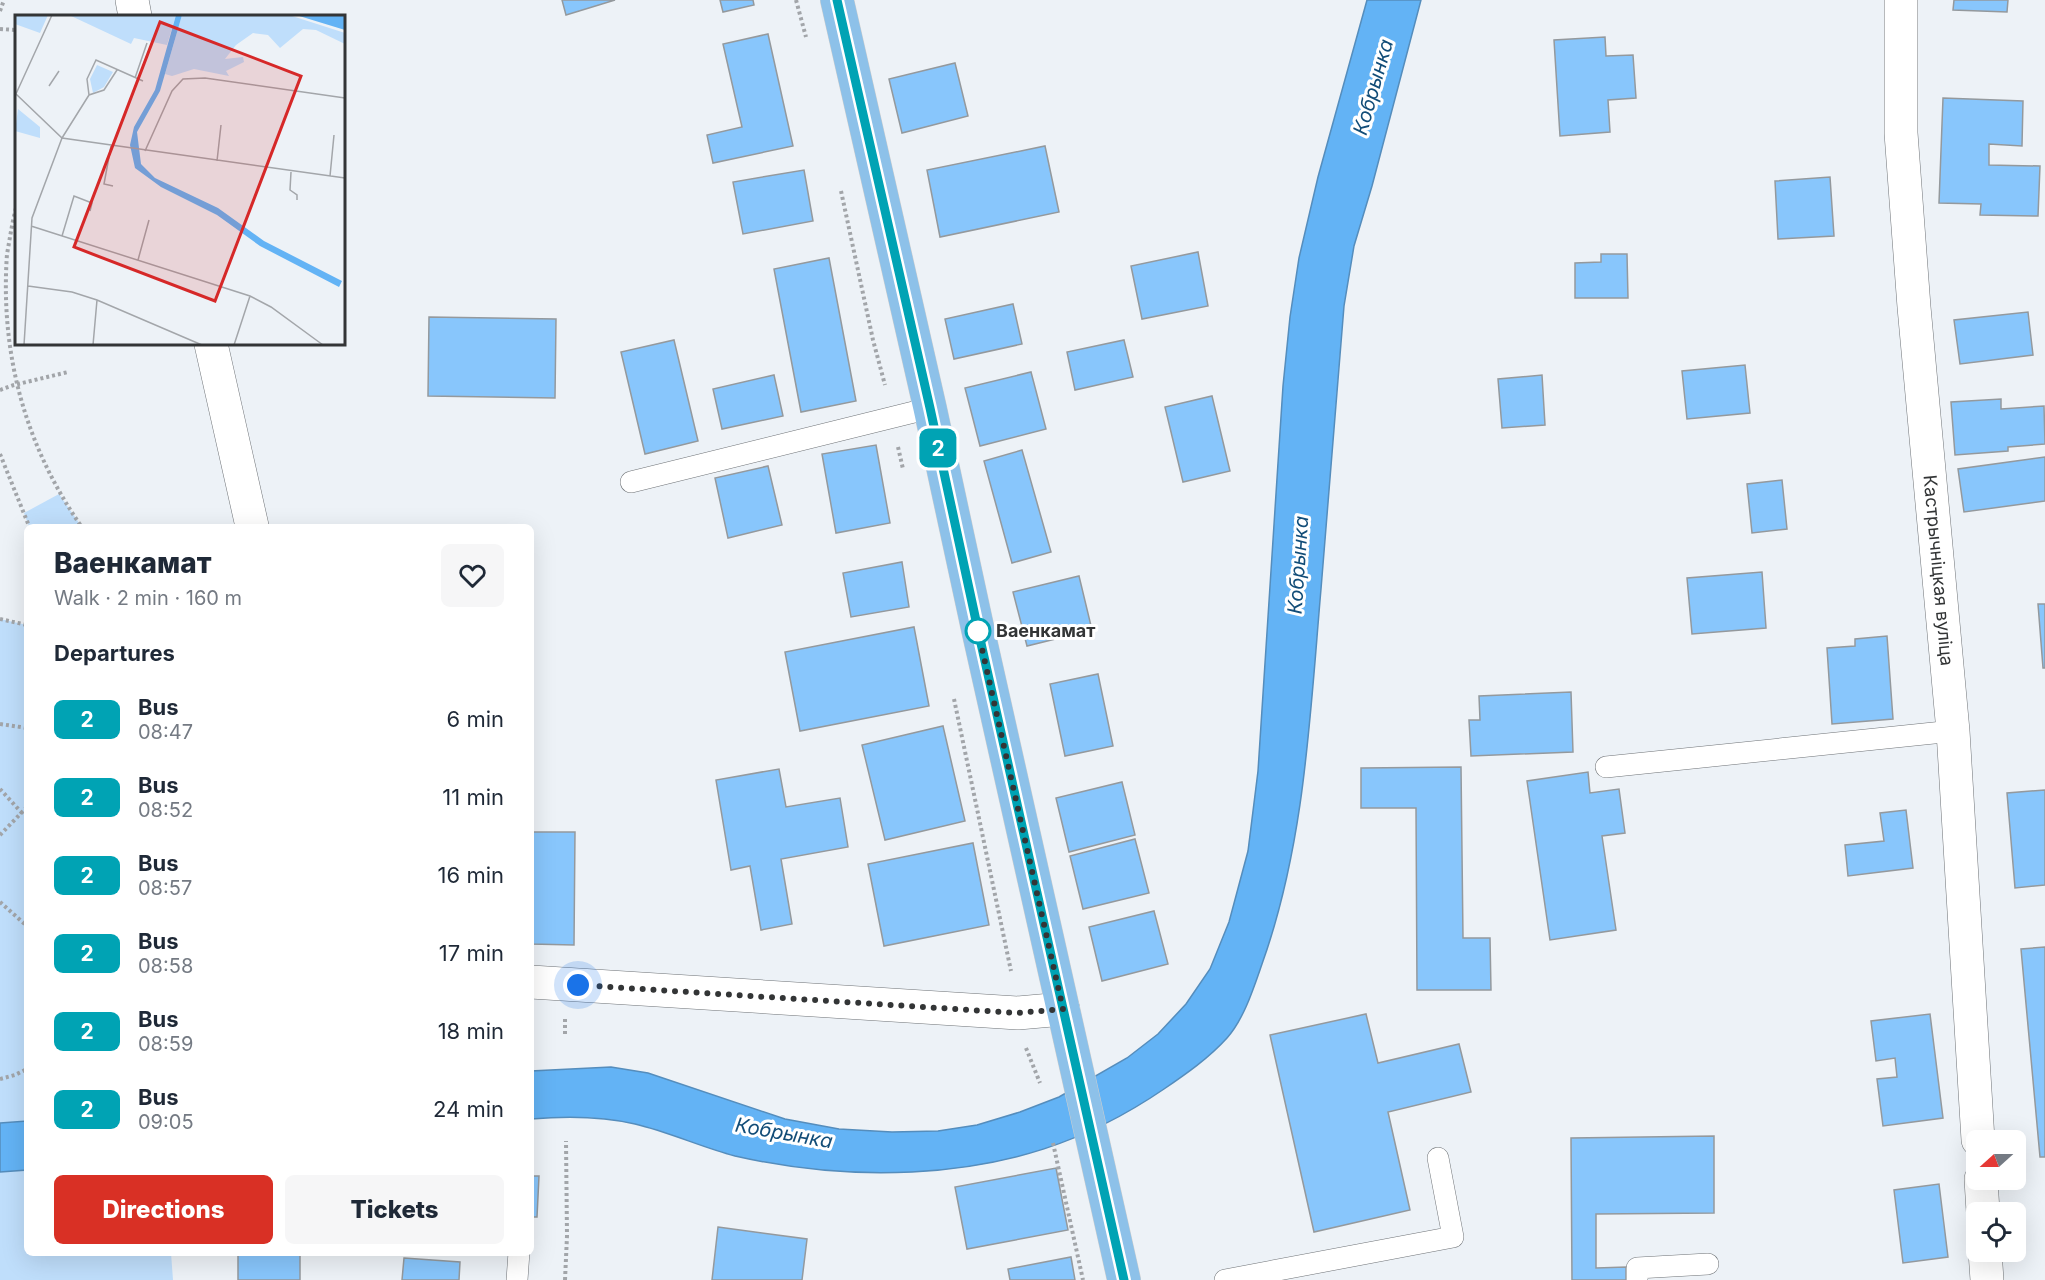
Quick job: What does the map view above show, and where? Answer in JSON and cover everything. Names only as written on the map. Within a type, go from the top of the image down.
[{"type":"main road","points":[[837,0],[1124,1280]]},
{"type":"street","points":[[132,0],[135,15]]},
{"type":"street","name":"Кастрычніцкая вуліца","points":[[1901,0],[1903,156],[1914,307],[1953,731],[1977,1130]]},
{"type":"street","points":[[211,345],[252,524]]},
{"type":"street","points":[[534,982],[1018,1013],[1063,1009]]},
{"type":"street","points":[[1986,1262],[1987,1280]]},
{"type":"lane","points":[[631,482],[930,408]]},
{"type":"lane","points":[[1606,766],[1953,731]]},
{"type":"lane","points":[[1225,1280],[1453,1237],[1438,1158]]},
{"type":"lane","points":[[517,1280],[519,1256]]},
{"type":"lane","points":[[1637,1280],[1637,1268],[1708,1264]]},
{"type":"path","points":[[0,11],[4,0]]},
{"type":"path","points":[[796,0],[808,45]]},
{"type":"path","points":[[0,29],[15,30]]},
{"type":"path","points":[[838,181],[886,391]]},
{"type":"path","points":[[15,212],[5,267],[2,314],[5,350],[25,424],[37,453],[59,494],[80,524]]},
{"type":"path","points":[[0,390],[68,372]]},
{"type":"path","points":[[896,437],[904,471]]},
{"type":"path","points":[[0,454],[29,524]]},
{"type":"path","points":[[0,619],[24,624]]},
{"type":"path","points":[[953,697],[1011,971]]},
{"type":"path","points":[[0,724],[24,728]]},
{"type":"path","points":[[0,789],[24,814]]},
{"type":"path","points":[[0,835],[24,810]]},
{"type":"path","points":[[0,902],[24,923]]},
{"type":"path","points":[[1026,1047],[1041,1083],[1043,1094]]},
{"type":"path","points":[[0,1079],[24,1070]]},
{"type":"path","points":[[565,1280],[566,1141]]},
{"type":"path","points":[[1053,1141],[1083,1280]]},
{"type":"shaded area","points":[[59,494],[80,524],[28,524],[24,513]]},
{"type":"shaded area","points":[[0,619],[24,624],[24,1121],[0,1123]]},
{"type":"shaded area","points":[[24,1170],[24,1256],[171,1256],[173,1280],[0,1280],[0,1172]]},
{"type":"water","name":"Кобрынка","points":[[1367,0],[1421,0],[1354,246],[1344,306],[1309,731],[1297,826],[1288,872],[1262,964],[1252,993],[1227,1038],[1189,1072],[1105,1124],[1075,1138],[1013,1158],[947,1169],[867,1173],[800,1168],[735,1156],[622,1121],[583,1117],[534,1119],[534,1071],[611,1067],[648,1073],[785,1119],[839,1129],[892,1132],[938,1131],[977,1125],[1059,1097],[1127,1058],[1158,1034],[1186,1004],[1210,969],[1229,922],[1248,851],[1258,771],[1283,386],[1290,317],[1299,258],[1318,177]]},
{"type":"water","points":[[24,1121],[24,1170],[0,1172],[0,1123]]},
{"type":"building","points":[[562,0],[615,0],[566,15]]},
{"type":"building","points":[[720,0],[753,0],[754,5],[723,12]]},
{"type":"building","points":[[1954,0],[2008,0],[2007,12],[1953,10]]},
{"type":"building","points":[[768,34],[793,146],[713,163],[707,135],[742,127],[723,44]]},
{"type":"building","points":[[1605,37],[1606,56],[1633,55],[1636,98],[1608,100],[1610,132],[1560,136],[1554,40]]},
{"type":"building","points":[[955,63],[968,116],[902,133],[889,79]]},
{"type":"building","points":[[1943,98],[2023,101],[2022,146],[1989,144],[1989,165],[2040,166],[2038,216],[1980,215],[1981,204],[1939,203]]},
{"type":"building","points":[[1045,146],[1059,212],[940,237],[927,170]]},
{"type":"building","points":[[804,170],[813,221],[743,234],[733,182]]},
{"type":"building","points":[[1830,177],[1834,236],[1778,239],[1775,181]]},
{"type":"building","points":[[1198,252],[1208,306],[1142,319],[1131,266]]},
{"type":"building","points":[[1601,254],[1627,254],[1628,298],[1575,298],[1575,263],[1601,262]]},
{"type":"building","points":[[829,258],[856,401],[801,412],[774,269]]},
{"type":"building","points":[[1013,304],[1022,344],[954,359],[945,319]]},
{"type":"building","points":[[2028,312],[2033,355],[1960,364],[1954,320]]},
{"type":"building","points":[[429,317],[556,319],[555,398],[428,396]]},
{"type":"building","points":[[674,340],[698,441],[645,454],[621,352]]},
{"type":"building","points":[[1124,340],[1133,377],[1075,390],[1067,352]]},
{"type":"building","points":[[1745,365],[1750,413],[1687,419],[1682,371]]},
{"type":"building","points":[[1031,372],[1046,429],[980,446],[965,388]]},
{"type":"building","points":[[774,375],[783,416],[722,429],[713,389]]},
{"type":"building","points":[[1542,375],[1545,425],[1502,428],[1498,379]]},
{"type":"building","points":[[1212,396],[1230,471],[1183,482],[1165,407]]},
{"type":"building","points":[[2001,399],[2001,409],[2044,406],[2045,444],[2008,447],[2008,451],[1955,455],[1951,402]]},
{"type":"building","points":[[876,445],[890,523],[836,533],[822,454]]},
{"type":"building","points":[[1022,450],[1051,552],[1012,563],[984,461]]},
{"type":"building","points":[[2045,457],[2045,501],[1964,512],[1958,469]]},
{"type":"building","points":[[768,466],[782,525],[728,538],[715,478]]},
{"type":"building","points":[[1782,480],[1787,529],[1752,533],[1747,484]]},
{"type":"building","points":[[902,562],[909,607],[851,617],[843,573]]},
{"type":"building","points":[[1762,572],[1766,628],[1692,634],[1687,578]]},
{"type":"building","points":[[1079,576],[1092,630],[1027,646],[1013,592]]},
{"type":"building","points":[[2038,604],[2045,604],[2045,668],[2043,668]]},
{"type":"building","points":[[914,627],[929,706],[800,731],[785,652]]},
{"type":"building","points":[[1887,636],[1893,719],[1832,724],[1827,648],[1855,646],[1855,639]]},
{"type":"building","points":[[1098,674],[1113,746],[1065,756],[1050,684]]},
{"type":"building","points":[[1571,692],[1573,752],[1471,756],[1469,720],[1480,720],[1479,696]]},
{"type":"building","points":[[943,726],[965,821],[885,840],[862,745]]},
{"type":"building","points":[[1461,767],[1463,938],[1490,938],[1491,990],[1417,990],[1416,808],[1361,808],[1361,768]]},
{"type":"building","points":[[779,769],[786,807],[840,798],[848,847],[781,859],[792,924],[761,930],[750,866],[731,870],[716,780]]},
{"type":"building","points":[[1588,772],[1590,793],[1619,789],[1625,833],[1602,836],[1616,930],[1550,940],[1527,781]]},
{"type":"building","points":[[1122,782],[1135,835],[1069,852],[1056,798]]},
{"type":"building","points":[[2045,790],[2045,885],[2015,888],[2007,793]]},
{"type":"building","points":[[1906,810],[1913,868],[1848,876],[1845,845],[1884,841],[1880,813]]},
{"type":"building","points":[[534,832],[575,832],[574,945],[534,944]]},
{"type":"building","points":[[1135,839],[1149,893],[1083,909],[1070,856]]},
{"type":"building","points":[[973,843],[989,925],[884,946],[868,864]]},
{"type":"building","points":[[1154,911],[1168,964],[1102,981],[1089,927]]},
{"type":"building","points":[[2045,947],[2045,1157],[2040,1157],[2021,949]]},
{"type":"building","points":[[1366,1014],[1378,1063],[1459,1044],[1471,1092],[1388,1112],[1410,1210],[1314,1232],[1270,1035]]},
{"type":"building","points":[[1930,1014],[1943,1118],[1883,1126],[1877,1079],[1897,1077],[1895,1058],[1876,1061],[1871,1021]]},
{"type":"building","points":[[1714,1136],[1714,1213],[1596,1214],[1596,1268],[1626,1267],[1626,1280],[1572,1280],[1571,1138]]},
{"type":"building","points":[[1056,1168],[1068,1230],[967,1249],[955,1187]]},
{"type":"building","points":[[534,1176],[539,1176],[537,1217],[534,1217]]},
{"type":"building","points":[[1939,1184],[1948,1257],[1903,1263],[1894,1190]]},
{"type":"building","points":[[718,1227],[807,1239],[802,1280],[712,1280]]},
{"type":"building","points":[[238,1256],[300,1256],[300,1280],[238,1280]]},
{"type":"building","points":[[1071,1257],[1075,1280],[1010,1280],[1008,1269]]},
{"type":"building","points":[[404,1258],[460,1262],[459,1280],[402,1280]]},
{"type":"bus line","name":"2","points":[[837,0],[1124,1280]]},
{"type":"place","name":"Ваенкамат","points":[[978,631]]},
{"type":"route","points":[[578,985],[1018,1013],[1063,1009],[978,631]]}]
